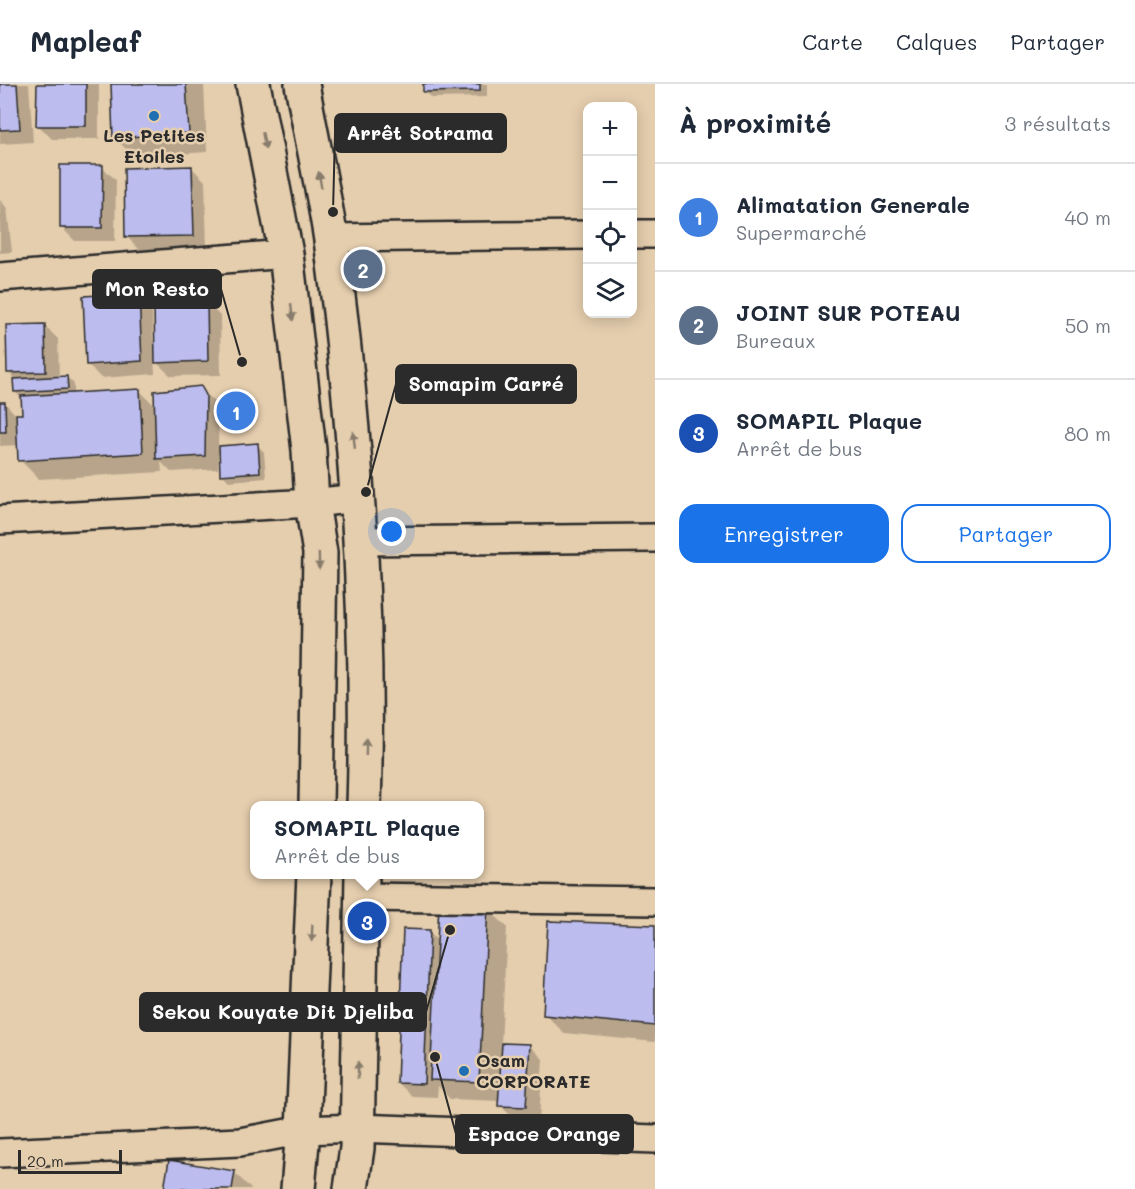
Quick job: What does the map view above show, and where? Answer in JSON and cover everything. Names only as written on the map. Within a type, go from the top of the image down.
[{"type":"highway","points":[[253,84],[285,254],[309,450],[312,503],[320,553],[316,801]]},
{"type":"highway","points":[[302,84],[330,238],[353,430],[360,541],[366,743],[364,801]]},
{"type":"highway","points":[[298,1189],[303,1130],[314,879]]},
{"type":"highway","points":[[351,1189],[357,1148],[362,886]]},
{"type":"street","points":[[637,234],[655,234]]},
{"type":"street","points":[[330,238],[583,235]]},
{"type":"street","points":[[0,277],[285,254]]},
{"type":"street","points":[[0,520],[312,503],[358,498]]},
{"type":"street","points":[[360,541],[655,538]]},
{"type":"street","points":[[362,886],[655,901]]},
{"type":"street","points":[[0,1153],[240,1142],[303,1130],[357,1128],[655,1139]]},
{"type":"building","points":[[0,84],[17,84],[20,129],[0,130]]},
{"type":"building","points":[[37,84],[86,84],[86,126],[36,126]]},
{"type":"building","points":[[111,84],[186,84],[189,133],[113,138]]},
{"type":"building","points":[[423,84],[480,84],[480,91],[423,92]]},
{"type":"building","points":[[60,165],[103,165],[102,228],[60,228]]},
{"type":"building","points":[[192,166],[194,236],[125,237],[124,168]]},
{"type":"building","points":[[139,293],[142,361],[86,365],[83,296]]},
{"type":"building","points":[[207,300],[208,361],[155,363],[154,302]]},
{"type":"building","points":[[45,324],[46,372],[7,373],[6,325]]},
{"type":"building","points":[[67,376],[68,389],[14,392],[13,379]]},
{"type":"building","points":[[201,386],[206,395],[205,456],[156,459],[154,391]]},
{"type":"building","points":[[140,389],[143,453],[18,461],[16,414],[22,414],[21,396]]},
{"type":"building","points":[[0,402],[5,402],[6,432],[0,432]]},
{"type":"building","points":[[258,443],[260,472],[220,475],[219,446]]},
{"type":"building","points":[[439,904],[488,906],[479,1082],[430,1080]]},
{"type":"building","points":[[548,921],[655,925],[655,1026],[543,1015]]},
{"type":"building","points":[[403,929],[430,930],[424,1084],[397,1083]]},
{"type":"building","points":[[502,1043],[530,1044],[526,1107],[498,1106]]},
{"type":"building","points":[[169,1160],[235,1171],[232,1189],[164,1189]]},
{"type":"place","name":"Les Petites Etoiles","points":[[154,116]]},
{"type":"place","name":"Arrêt Sotrama","points":[[333,212]]},
{"type":"place","name":"JOINT SUR POTEAU","points":[[363,269]]},
{"type":"place","name":"Mon Resto","points":[[242,362]]},
{"type":"place","name":"Alimatation Generale","points":[[236,411]]},
{"type":"place","name":"Somapim Carré","points":[[366,492]]},
{"type":"place","name":"SOMAPIL Plaque","points":[[367,921]]},
{"type":"place","name":"Sekou Kouyate Dit Djeliba","points":[[450,930]]},
{"type":"place","name":"Espace Orange","points":[[435,1057]]},
{"type":"place","name":"Osam CORPORATE","points":[[464,1071]]}]
